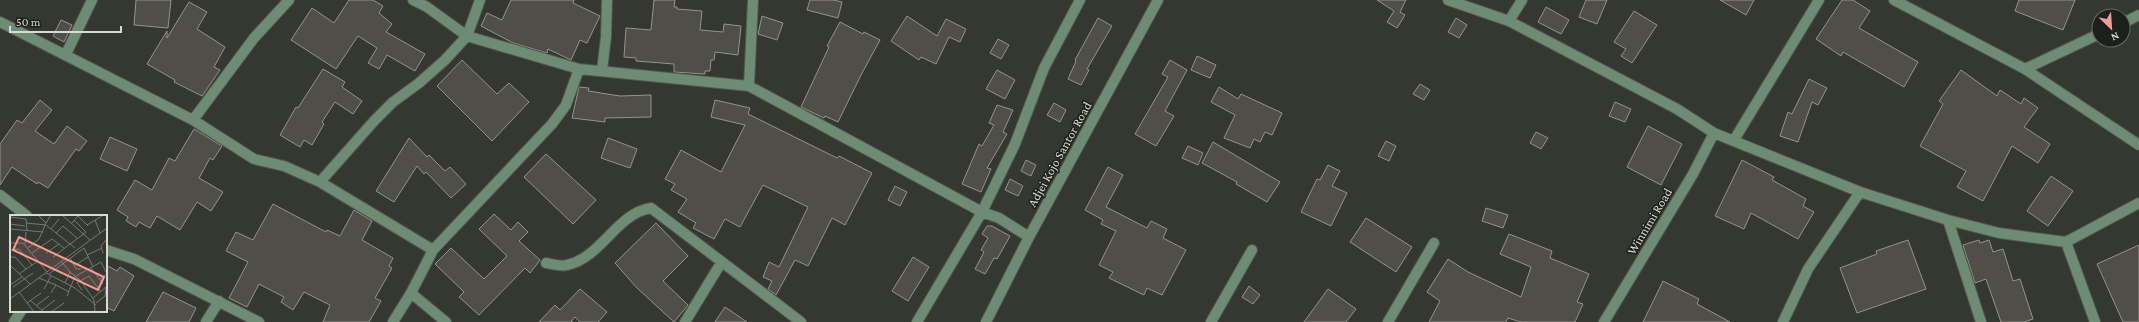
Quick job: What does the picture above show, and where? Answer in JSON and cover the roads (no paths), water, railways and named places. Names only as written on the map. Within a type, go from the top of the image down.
[{"type":"street","points":[[66,54],[92,0]]},
{"type":"street","points":[[193,120],[254,38],[289,0]]},
{"type":"street","points":[[413,0],[427,7],[467,36],[579,69],[602,70],[672,79],[749,86],[982,212],[999,218],[1029,237]]},
{"type":"street","points":[[320,182],[379,116],[445,60],[467,36],[480,0]]},
{"type":"street","points":[[602,70],[606,37],[607,0]]},
{"type":"street","points":[[749,86],[754,0]]},
{"type":"street","points":[[917,322],[982,212],[1015,144],[1044,68],[1080,0]]},
{"type":"street","name":"Adjei Kojo Santor Road","points":[[986,322],[1029,237],[1158,0]]},
{"type":"street","points":[[1448,0],[1509,21],[1677,109],[1714,133],[1860,192],[1948,220],[1998,233],[2066,242],[2139,203]]},
{"type":"street","points":[[1509,21],[1522,0]]},
{"type":"street","points":[[1734,140],[1819,0]]},
{"type":"street","points":[[1894,0],[2025,69],[2139,145]]},
{"type":"street","points":[[0,22],[66,54],[193,120],[254,159],[284,166],[320,182],[433,250]]},
{"type":"street","points":[[2025,69],[2091,38]]},
{"type":"street","points":[[393,322],[411,293],[433,250],[552,124],[566,105],[579,69]]},
{"type":"street","name":"Winnimi Road","points":[[1604,322],[1693,174],[1714,133]]},
{"type":"street","points":[[1783,322],[1808,269],[1860,192]]},
{"type":"street","points":[[0,195],[26,215]]},
{"type":"street","points":[[546,263],[566,266],[575,262],[592,251],[637,212],[651,208],[721,263],[801,322]]},
{"type":"street","points":[[1948,220],[1981,322]]},
{"type":"street","points":[[2066,242],[2095,322]]},
{"type":"street","points":[[1388,322],[1434,243]]},
{"type":"street","points":[[107,250],[134,259],[258,322]]},
{"type":"street","points":[[1211,322],[1252,250]]},
{"type":"street","points":[[685,322],[721,263]]},
{"type":"street","points":[[411,293],[446,322]]},
{"type":"street","points":[[206,322],[219,301]]},
{"type":"street","points":[[14,322],[20,312]]}]
